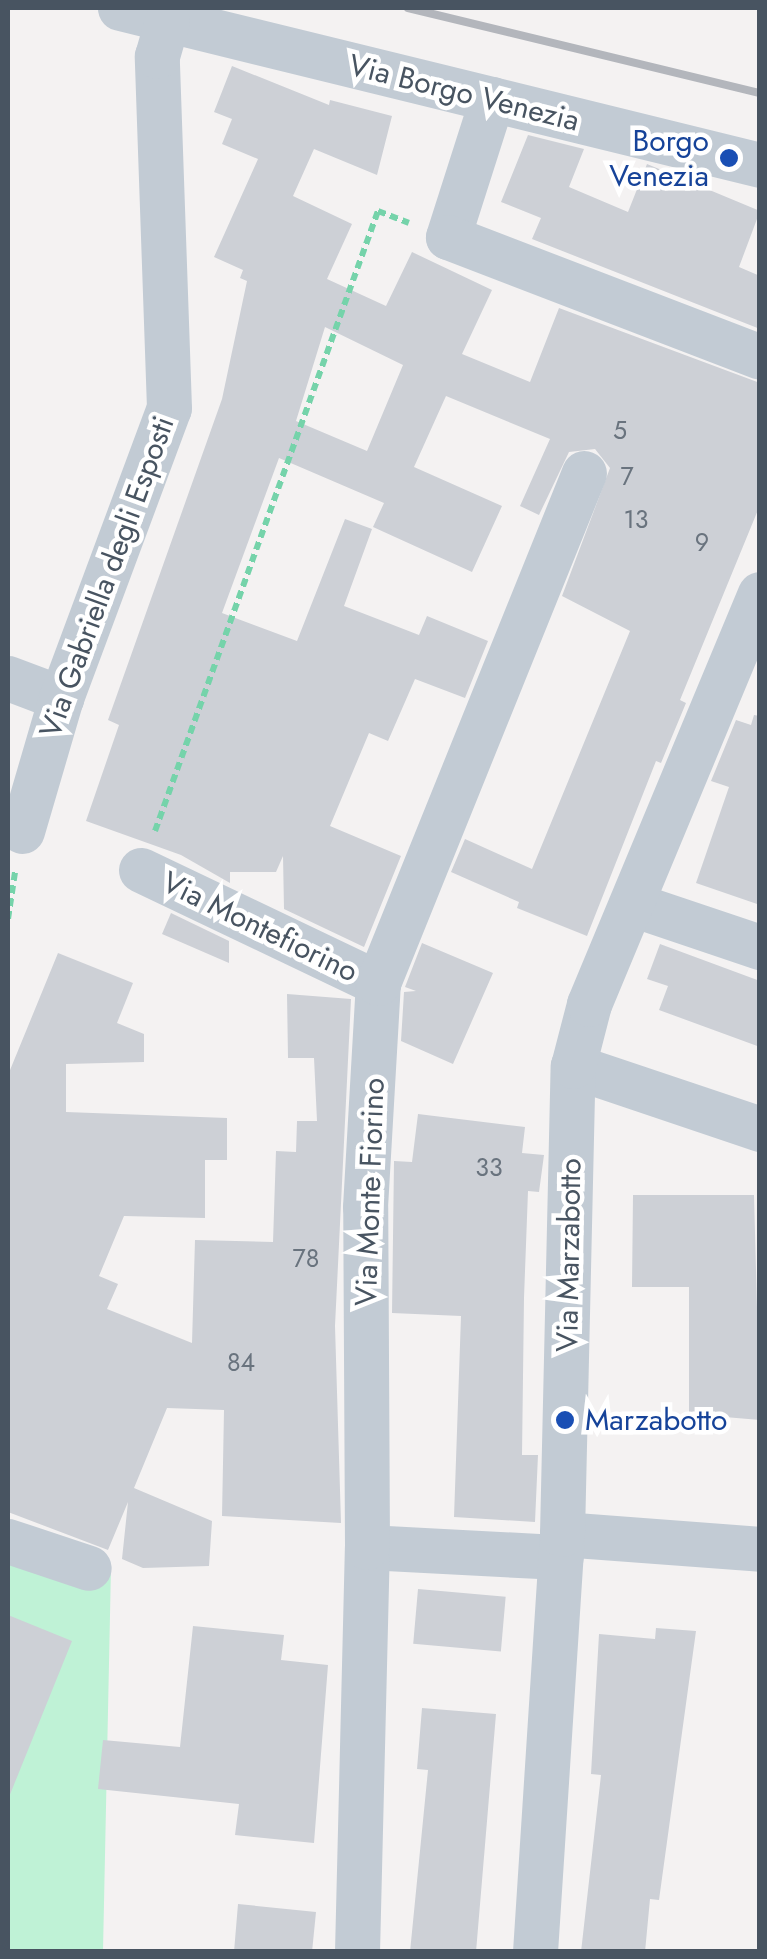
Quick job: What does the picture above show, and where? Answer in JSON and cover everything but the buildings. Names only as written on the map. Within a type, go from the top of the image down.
[{"type":"street","name":"Via Borgo Venezia","points":[[120,8],[165,14],[760,166]]},
{"type":"street","name":"Via Gabriella degli Esposti","points":[[22,832],[61,698],[169,408],[157,56],[165,14]]},
{"type":"street","points":[[492,100],[448,237],[760,356]]},
{"type":"street","name":"Via Monte Fiorino","points":[[356,1952],[367,1547],[365,1207],[378,984],[584,473]]},
{"type":"street","name":"Via Marzabotto","points":[[536,1952],[562,1545],[573,1066],[589,1004],[635,905],[760,594]]},
{"type":"street","points":[[8,678],[61,698]]},
{"type":"street","name":"Via Montefiorino","points":[[142,870],[378,984]]},
{"type":"street","points":[[635,905],[760,947]]},
{"type":"street","points":[[573,1066],[760,1130]]},
{"type":"street","points":[[8,1540],[89,1568]]},
{"type":"street","points":[[367,1547],[760,1549]]},
{"type":"path","points":[[142,870],[378,212],[448,237]]},
{"type":"green space","points":[[8,1532],[111,1567],[103,1951],[8,1952]]},
{"type":"railway","points":[[408,8],[760,93]]},
{"type":"place","name":"Borgo Venezia","points":[[729,158]]},
{"type":"place","name":"Marzabotto","points":[[565,1420]]}]
